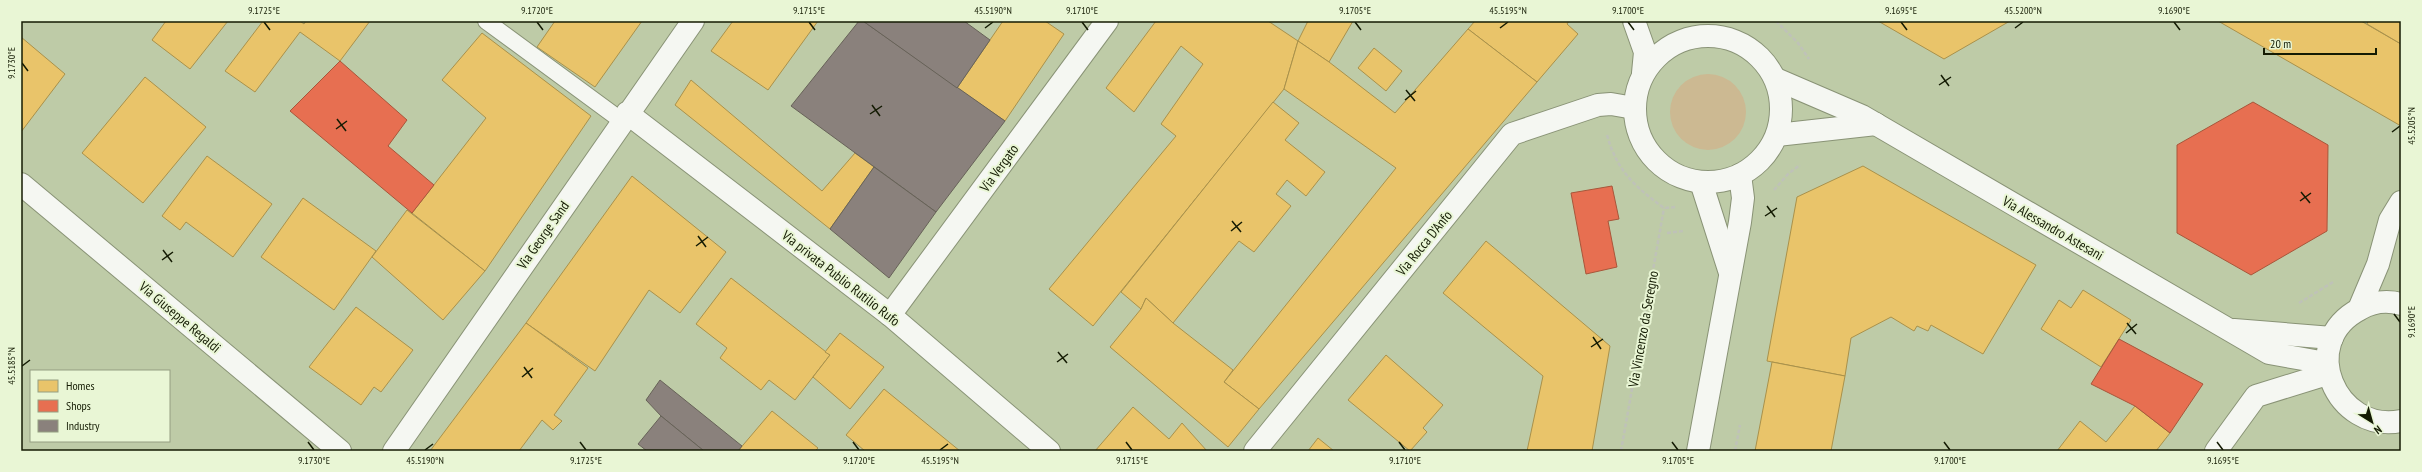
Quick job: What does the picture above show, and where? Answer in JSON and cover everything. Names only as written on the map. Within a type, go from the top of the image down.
[{"type":"street","name":"Via George Sand","points":[[394,451],[692,21]]},
{"type":"street","name":"Via Vergato","points":[[890,315],[1107,21]]},
{"type":"street","points":[[1634,21],[1645,52],[1643,73],[1636,90],[1634,108],[1637,130],[1647,150],[1661,167],[1675,176],[1713,183],[1740,175],[1763,159],[1777,135],[1782,116],[1781,97],[1776,79],[1763,59],[1744,45],[1723,36],[1693,28],[1677,42],[1658,55],[1643,73]]},
{"type":"street","name":"Via Alessandro Astesani","points":[[1776,79],[1876,124],[1967,179],[2231,329],[2269,353],[2327,368]]},
{"type":"street","name":"Via Rocca D'Anfo","points":[[1255,451],[1512,134],[1598,105],[1607,104],[1634,108]]},
{"type":"street","name":"Via privata Publio Rutilio Rufo","points":[[625,117],[890,315],[1049,451]]},
{"type":"street","points":[[1777,135],[1876,124]]},
{"type":"street","points":[[1698,451],[1731,276],[1743,198],[1740,175]]},
{"type":"street","points":[[1701,182],[1731,276]]},
{"type":"street","name":"Via Giuseppe Regaldi","points":[[21,184],[340,451]]},
{"type":"street","points":[[2358,309],[2378,264],[2390,220],[2401,202]]},
{"type":"street","points":[[2401,304],[2378,303],[2358,309],[2342,322],[2332,338],[2327,368],[2339,396],[2354,410],[2370,419],[2388,423],[2401,421]]},
{"type":"street","name":"Via Alessandro Astesani","points":[[2231,329],[2332,338]]},
{"type":"street","points":[[2216,451],[2256,396],[2327,368]]},
{"type":"lane","points":[[486,21],[625,117]]},
{"type":"path","name":"Via Vincenzo da Seregno","points":[[1606,132],[1613,156],[1632,182],[1664,208],[1621,451]]},
{"type":"path","points":[[1770,194],[1788,174],[1805,162]]},
{"type":"path","points":[[1667,233],[1691,230]]},
{"type":"path","points":[[2297,305],[2333,282]]},
{"type":"path","points":[[1735,451],[1740,425]]},
{"type":"shaded area","points":[[1708,74],[1723,77],[1735,85],[1743,97],[1746,112],[1743,127],[1735,139],[1723,147],[1708,150],[1693,147],[1681,139],[1673,127],[1670,112],[1673,97],[1681,85],[1693,77]]},
{"type":"building: Homes","points":[[166,21],[228,21],[190,69],[152,40]]},
{"type":"building: Homes","points":[[263,21],[300,21],[304,24],[306,21],[370,21],[340,61],[300,32],[255,92],[225,71]]},
{"type":"building: Homes","points":[[555,21],[642,21],[595,87],[537,47]]},
{"type":"building: Homes","points":[[733,21],[818,21],[768,90],[711,51]]},
{"type":"building: Homes","points":[[1003,21],[1045,21],[1064,34],[1005,121],[957,88]]},
{"type":"building: Homes","points":[[1156,21],[1268,21],[1298,41],[1284,89],[1093,326],[1049,289],[1176,136],[1161,124],[1203,64],[1181,46],[1134,112],[1106,88]]},
{"type":"building: Homes","points":[[1308,21],[1353,21],[1329,62],[1298,41]]},
{"type":"building: Homes","points":[[1475,21],[1569,21],[1567,24],[1578,34],[1537,82],[1468,29]]},
{"type":"building: Homes","points":[[1878,21],[2010,21],[1944,59]]},
{"type":"building: Homes","points":[[2218,21],[2361,21],[2401,44],[2401,126]]},
{"type":"building: Homes","points":[[2368,21],[2401,21],[2401,44],[2367,24]]},
{"type":"building: Homes","points":[[1468,29],[1537,82],[1259,409],[1224,382],[1396,168],[1284,89],[1298,41],[1329,62],[1395,113]]},
{"type":"building: Homes","points":[[482,33],[591,116],[485,271],[412,213],[486,118],[442,80]]},
{"type":"building: Homes","points":[[21,37],[65,74],[21,132]]},
{"type":"building: Homes","points":[[1374,48],[1402,71],[1386,91],[1358,68]]},
{"type":"building: Homes","points":[[145,77],[206,127],[143,203],[82,153]]},
{"type":"building: Homes","points":[[691,80],[822,191],[855,153],[874,167],[830,229],[675,105]]},
{"type":"building: Homes","points":[[1273,102],[1299,123],[1285,140],[1325,172],[1306,196],[1287,180],[1276,194],[1291,206],[1254,252],[1239,241],[1173,323],[1146,298],[1141,309],[1121,292]]},
{"type":"building: Homes","points":[[207,156],[272,204],[233,257],[186,222],[180,230],[162,216]]},
{"type":"building: Homes","points":[[1863,166],[2036,265],[1983,354],[1931,325],[1928,331],[1917,326],[1914,331],[1891,317],[1851,338],[1845,376],[1767,361],[1797,197]]},
{"type":"building: Homes","points":[[632,176],[726,252],[680,313],[649,290],[595,371],[526,323]]},
{"type":"building: Homes","points":[[303,198],[376,251],[334,310],[261,257]]},
{"type":"building: Homes","points":[[407,210],[485,271],[443,320],[372,257]]},
{"type":"building: Homes","points":[[1486,241],[1610,346],[1592,451],[1527,451],[1543,376],[1443,293]]},
{"type":"building: Homes","points":[[731,278],[830,355],[795,400],[769,380],[761,390],[720,358],[727,348],[696,324]]},
{"type":"building: Homes","points":[[2083,290],[2131,320],[2101,367],[2041,329],[2059,300],[2071,308]]},
{"type":"building: Homes","points":[[1146,298],[1173,323],[1233,370],[1224,382],[1259,409],[1228,447],[1110,347],[1141,309]]},
{"type":"building: Homes","points":[[356,307],[413,350],[381,392],[374,387],[361,405],[309,367]]},
{"type":"building: Homes","points":[[526,323],[588,368],[554,415],[562,421],[553,430],[542,420],[519,451],[430,451]]},
{"type":"building: Homes","points":[[840,333],[884,367],[850,409],[813,377],[830,355],[825,352]]},
{"type":"building: Homes","points":[[1386,355],[1443,405],[1423,428],[1427,432],[1410,451],[1348,400]]},
{"type":"building: Homes","points":[[1772,362],[1845,376],[1831,451],[1755,451]]},
{"type":"building: Homes","points":[[884,389],[960,451],[865,451],[846,435]]},
{"type":"building: Homes","points":[[2135,406],[2170,433],[2156,451],[2057,451],[2080,421],[2106,442]]},
{"type":"building: Homes","points":[[1133,407],[1169,439],[1182,423],[1207,451],[1095,451]]},
{"type":"building: Homes","points":[[772,411],[818,448],[815,451],[738,451]]},
{"type":"building: Homes","points":[[1318,438],[1334,451],[1308,451]]},
{"type":"building: Shops","points":[[340,61],[407,120],[388,146],[434,185],[412,213],[290,111]]},
{"type":"building: Shops","points":[[2253,102],[2328,145],[2327,231],[2251,275],[2177,233],[2177,145]]},
{"type":"building: Shops","points":[[1612,186],[1619,219],[1608,221],[1617,267],[1586,274],[1571,193]]},
{"type":"building: Shops","points":[[2119,339],[2203,384],[2170,433],[2135,406],[2091,384]]},
{"type":"building: Industry","points":[[859,21],[863,21],[1005,121],[936,212],[791,106]]},
{"type":"building: Industry","points":[[863,21],[964,21],[990,40],[957,88]]},
{"type":"building: Industry","points":[[874,167],[936,212],[889,278],[830,229]]},
{"type":"building: Industry","points":[[660,380],[742,446],[738,451],[704,451],[661,416],[646,400]]},
{"type":"building: Industry","points":[[661,416],[704,451],[647,451],[638,444]]}]
